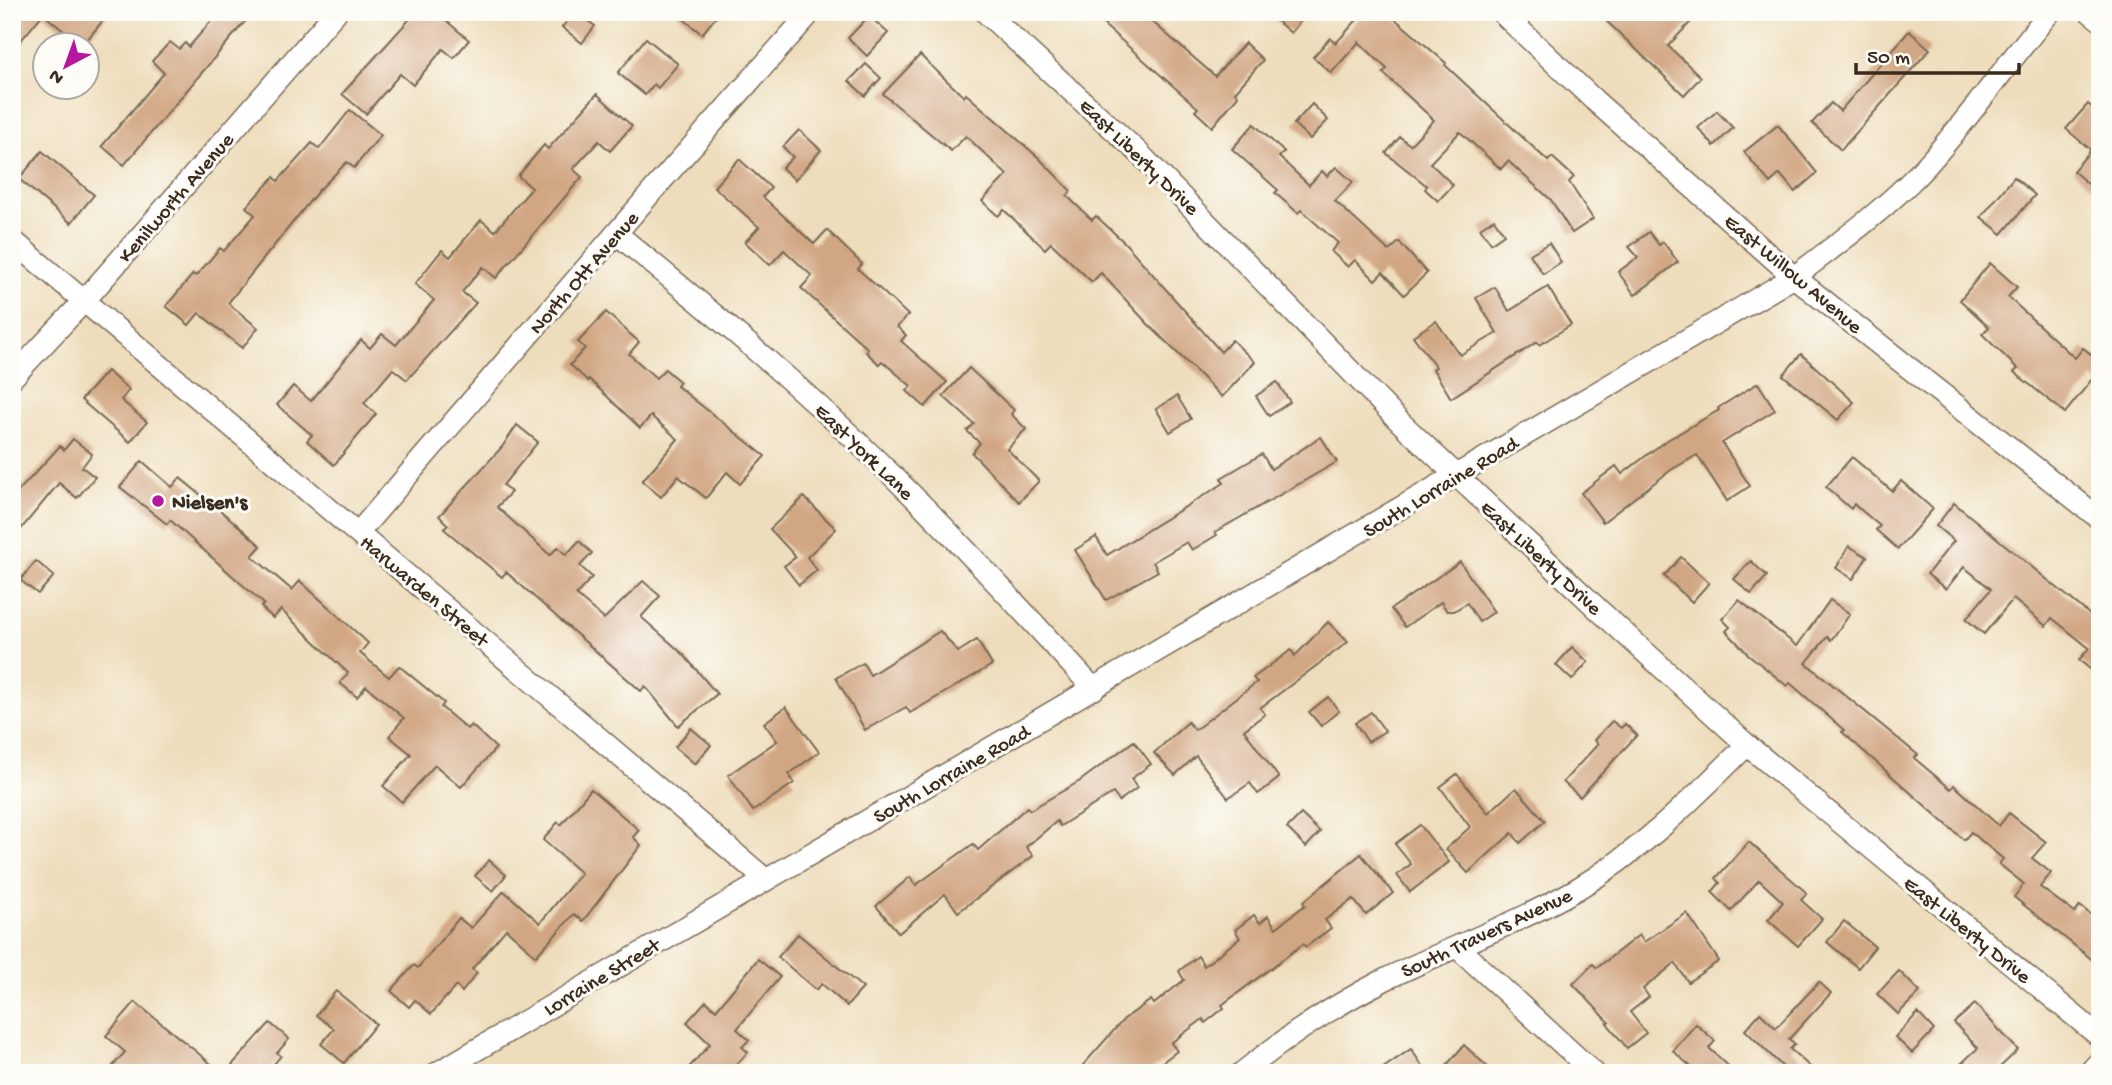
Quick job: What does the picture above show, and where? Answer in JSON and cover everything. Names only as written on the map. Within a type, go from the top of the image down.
[{"type":"street","name":"Kenilworth Avenue","points":[[12,378],[84,301],[336,12]]},
{"type":"street","name":"North Ott Avenue","points":[[358,533],[811,12]]},
{"type":"street","name":"East Liberty Drive","points":[[985,12],[1139,153],[1316,338],[1456,476],[1747,745],[2100,1037]]},
{"type":"street","name":"East Willow Avenue","points":[[1502,12],[1594,100],[1794,277],[2100,519]]},
{"type":"street","name":"South Lorraine Road","points":[[765,879],[828,846],[1794,277],[1852,233],[1923,169],[1963,124],[2050,12]]},
{"type":"street","points":[[2090,12],[2100,20]]},
{"type":"street","name":"East York Lane","points":[[617,233],[732,329],[857,442],[961,544],[1094,689]]},
{"type":"street","name":"Harwarden Street","points":[[12,240],[765,879]]},
{"type":"street","name":"South Travers Avenue","points":[[1242,1073],[1280,1042],[1351,998],[1522,920],[1610,868],[1677,814],[1747,745]]},
{"type":"street","name":"Lorraine Street","points":[[437,1073],[765,879]]},
{"type":"street","points":[[1458,948],[1594,1073]]},
{"type":"street","points":[[2089,1073],[2100,1061]]},
{"type":"building","points":[[12,12],[110,12],[94,32],[65,32],[43,14],[12,51]]},
{"type":"building","points":[[219,12],[253,12],[124,165],[102,146],[164,73],[152,61],[170,42],[179,49],[185,43],[189,47]]},
{"type":"building","points":[[416,12],[436,12],[469,40],[454,58],[443,49],[413,85],[400,74],[366,114],[342,94]]},
{"type":"building","points":[[575,12],[595,26],[582,43],[562,27]]},
{"type":"building","points":[[675,12],[720,12],[702,34]]},
{"type":"building","points":[[1116,12],[1141,12],[1215,76],[1245,43],[1263,60],[1235,92],[1238,96],[1212,127],[1195,111],[1198,108],[1104,25]]},
{"type":"building","points":[[1266,12],[1308,12],[1291,33]]},
{"type":"building","points":[[1364,12],[1387,12],[1446,63],[1445,65],[1548,161],[1552,157],[1574,177],[1569,182],[1593,219],[1572,233],[1551,200],[1508,161],[1501,169],[1460,132],[1430,163],[1453,185],[1438,201],[1425,189],[1427,186],[1386,153],[1400,137],[1410,145],[1434,120],[1383,73],[1387,69],[1359,42],[1331,73],[1313,57],[1330,38],[1336,43]]},
{"type":"building","points":[[1597,12],[1700,12],[1668,46],[1701,77],[1684,95]]},
{"type":"building","points":[[869,16],[888,33],[867,56],[848,38]]},
{"type":"building","points":[[1909,31],[1930,49],[1841,150],[1812,123],[1831,103],[1840,111]]},
{"type":"building","points":[[646,38],[678,64],[658,88],[654,84],[645,95],[618,73]]},
{"type":"building","points":[[920,55],[964,97],[966,94],[1039,158],[1071,191],[1067,196],[1092,220],[1096,216],[1126,244],[1221,352],[1232,340],[1255,362],[1222,397],[1101,273],[1092,282],[1051,243],[1045,249],[1004,210],[998,216],[982,201],[1007,175],[966,136],[951,151],[883,94]]},
{"type":"building","points":[[866,64],[881,78],[865,96],[849,81]]},
{"type":"building","points":[[597,94],[632,126],[610,151],[599,141],[573,169],[582,177],[496,278],[483,267],[462,292],[476,303],[407,380],[393,369],[364,403],[376,414],[334,465],[307,441],[312,435],[277,405],[293,386],[311,401],[361,340],[370,348],[382,334],[396,345],[434,300],[415,284],[442,250],[450,257],[481,220],[495,231],[532,188],[518,176],[544,145],[548,149]]},
{"type":"building","points":[[1312,104],[1328,120],[1310,139],[1294,124]]},
{"type":"building","points":[[2088,104],[2100,114],[2100,194],[2073,171],[2091,150],[2066,129]]},
{"type":"building","points":[[350,110],[381,135],[354,168],[347,162],[318,191],[228,303],[258,328],[242,348],[199,313],[189,325],[166,306],[193,274],[196,276],[220,248],[224,251],[255,215],[246,207],[274,177],[278,181],[312,143],[319,149]]},
{"type":"building","points":[[1717,111],[1733,128],[1714,146],[1698,128]]},
{"type":"building","points":[[1254,124],[1284,152],[1279,157],[1309,185],[1322,171],[1327,176],[1336,167],[1353,182],[1335,201],[1389,251],[1399,242],[1427,273],[1404,295],[1383,272],[1375,280],[1355,260],[1348,267],[1331,251],[1338,243],[1301,210],[1298,213],[1275,193],[1278,190],[1232,149]]},
{"type":"building","points":[[1778,125],[1817,173],[1795,192],[1780,174],[1770,183],[1744,152]]},
{"type":"building","points":[[799,130],[821,150],[795,180],[782,168],[793,157],[783,147]]},
{"type":"building","points":[[42,151],[94,195],[71,223],[19,179]]},
{"type":"building","points":[[739,159],[771,188],[763,197],[814,244],[827,230],[862,264],[858,269],[908,315],[897,327],[906,335],[901,341],[947,382],[925,407],[907,391],[911,386],[882,361],[879,364],[866,352],[868,349],[801,288],[812,276],[784,250],[770,265],[745,242],[759,227],[714,187]]},
{"type":"building","points":[[2014,177],[2035,195],[2002,234],[1981,217]]},
{"type":"building","points":[[1494,219],[1504,234],[1491,243],[1480,228]]},
{"type":"building","points":[[1649,232],[1659,245],[1663,242],[1678,262],[1635,295],[1618,272],[1638,257],[1629,247]]},
{"type":"building","points":[[1549,243],[1561,262],[1543,274],[1530,254]]},
{"type":"building","points":[[1990,263],[2017,287],[2008,297],[2075,358],[2083,348],[2100,361],[2100,384],[2093,378],[2065,413],[2014,372],[2018,369],[1982,334],[1989,327],[1960,300]]},
{"type":"building","points":[[1495,287],[1509,311],[1548,287],[1571,325],[1539,345],[1537,342],[1451,398],[1433,369],[1436,367],[1413,336],[1436,321],[1460,355],[1497,333],[1476,298]]},
{"type":"building","points":[[606,312],[639,342],[629,354],[656,378],[665,369],[680,382],[677,386],[765,456],[740,484],[727,472],[706,498],[678,476],[661,497],[642,481],[678,439],[651,416],[640,428],[589,379],[588,381],[570,365],[585,348],[578,342]]},
{"type":"building","points":[[1801,354],[1854,402],[1838,420],[1783,375]]},
{"type":"building","points":[[969,368],[1014,410],[1011,414],[1026,429],[1007,449],[1039,481],[1019,502],[972,453],[980,443],[967,431],[974,424],[943,396]]},
{"type":"building","points":[[107,371],[129,390],[121,400],[147,422],[130,442],[81,400]]},
{"type":"building","points":[[1277,382],[1290,402],[1269,416],[1256,396]]},
{"type":"building","points":[[1758,383],[1775,410],[1722,443],[1750,486],[1727,501],[1697,455],[1671,470],[1603,522],[1581,493],[1616,466],[1622,474],[1664,442],[1719,410],[1718,408]]},
{"type":"building","points":[[1177,396],[1191,419],[1170,432],[1156,409]]},
{"type":"building","points":[[517,425],[538,442],[503,485],[511,492],[497,507],[550,555],[558,547],[566,555],[579,541],[592,553],[580,566],[592,577],[576,595],[604,619],[643,581],[660,596],[641,617],[683,654],[717,694],[678,726],[645,686],[641,691],[506,572],[502,577],[444,529],[448,525],[439,516],[502,447]]},
{"type":"building","points":[[1321,437],[1337,462],[1215,532],[1217,535],[1192,550],[1187,542],[1153,562],[1158,571],[1106,600],[1075,550],[1096,537],[1107,555],[1224,483],[1221,478],[1262,454],[1271,469]]},
{"type":"building","points":[[73,439],[92,454],[82,467],[95,477],[77,498],[59,483],[12,540],[12,498],[60,446],[64,450]]},
{"type":"building","points":[[1852,457],[1892,491],[1901,481],[1933,509],[1898,549],[1876,530],[1880,526],[1854,504],[1851,509],[1826,487]]},
{"type":"building","points":[[142,461],[172,487],[180,478],[233,521],[261,546],[252,556],[292,590],[300,581],[368,643],[360,653],[389,677],[399,666],[444,703],[441,707],[467,729],[471,725],[496,748],[461,787],[435,765],[402,802],[383,786],[411,754],[389,736],[404,718],[366,686],[357,697],[340,683],[348,673],[281,610],[273,618],[261,607],[264,604],[170,520],[167,524],[120,487]]},
{"type":"building","points":[[804,497],[836,529],[807,557],[817,570],[799,585],[784,566],[796,557],[770,529]]},
{"type":"building","points":[[1954,503],[2100,623],[2100,677],[2079,660],[2089,648],[2052,618],[2046,626],[2013,599],[1984,634],[1966,619],[1991,589],[1964,567],[1946,589],[1927,574],[1954,541],[1936,526]]},
{"type":"building","points":[[1849,546],[1867,557],[1853,579],[1836,568]]},
{"type":"building","points":[[1681,557],[1709,583],[1692,602],[1664,576]]},
{"type":"building","points":[[36,561],[54,576],[38,594],[20,580]]},
{"type":"building","points":[[1751,561],[1767,576],[1751,594],[1734,579]]},
{"type":"building","points":[[1460,562],[1494,612],[1479,622],[1467,603],[1454,611],[1447,611],[1441,602],[1405,627],[1391,609]]},
{"type":"building","points":[[1739,600],[1797,646],[1830,600],[1850,614],[1831,640],[1827,637],[1806,663],[1918,755],[1914,758],[1951,789],[1954,785],[1999,826],[2009,813],[2046,842],[2032,858],[2051,873],[2040,887],[2075,913],[2080,906],[2100,922],[2100,966],[2014,897],[2024,884],[1999,864],[2003,859],[1971,832],[1964,840],[1790,683],[1787,686],[1748,654],[1726,631],[1730,627],[1722,619]]},
{"type":"building","points":[[1328,622],[1348,642],[1260,708],[1265,714],[1244,730],[1279,778],[1258,794],[1250,783],[1228,798],[1196,756],[1175,775],[1154,753],[1188,722],[1195,730],[1257,682],[1253,678],[1291,650],[1295,656]]},
{"type":"building","points":[[940,631],[958,652],[977,640],[992,665],[910,713],[906,707],[865,730],[836,678],[863,663],[870,675]]},
{"type":"building","points":[[1572,647],[1588,662],[1572,680],[1556,665]]},
{"type":"building","points":[[1328,697],[1339,711],[1321,726],[1309,712]]},
{"type":"building","points":[[786,707],[819,752],[789,774],[794,783],[753,811],[728,775],[777,741],[764,723]]},
{"type":"building","points":[[1371,712],[1385,731],[1368,742],[1355,723]]},
{"type":"building","points":[[1612,721],[1621,728],[1625,724],[1637,735],[1580,797],[1563,782],[1598,744],[1594,740]]},
{"type":"building","points":[[691,728],[711,745],[695,764],[675,747]]},
{"type":"building","points":[[1134,741],[1151,764],[1131,779],[1137,788],[1119,801],[1113,793],[1060,826],[1057,821],[1026,847],[1033,856],[958,912],[945,894],[899,933],[876,906],[910,877],[916,885],[973,844],[978,850],[1027,807],[1030,810],[1080,781]]},
{"type":"building","points":[[1457,774],[1488,813],[1516,788],[1545,821],[1520,843],[1512,833],[1468,873],[1446,849],[1470,827],[1440,787]]},
{"type":"building","points":[[591,789],[639,830],[633,837],[641,845],[583,921],[574,914],[536,956],[506,929],[472,969],[477,973],[462,992],[456,986],[431,1014],[415,1000],[409,1007],[391,991],[414,965],[418,968],[459,918],[471,928],[504,891],[540,923],[581,873],[543,840],[558,822],[561,825]]},
{"type":"building","points":[[1301,814],[1320,832],[1306,847],[1287,828]]},
{"type":"building","points":[[1420,825],[1449,862],[1410,892],[1397,875],[1411,864],[1395,844]]},
{"type":"building","points":[[1749,842],[1807,893],[1801,900],[1822,919],[1798,946],[1768,920],[1783,902],[1759,880],[1731,911],[1712,892],[1720,883],[1716,878]]},
{"type":"building","points":[[1361,854],[1393,893],[1366,915],[1353,899],[1325,920],[1331,928],[1306,947],[1303,944],[1222,1005],[1224,1008],[1205,1023],[1203,1019],[1171,1043],[1177,1051],[1148,1073],[1076,1073],[1124,1019],[1151,1000],[1154,1004],[1184,980],[1179,971],[1198,956],[1204,966],[1240,938],[1235,930],[1254,915],[1260,923],[1268,916],[1276,928]]},
{"type":"building","points":[[489,860],[506,875],[493,891],[475,876]]},
{"type":"building","points":[[1687,913],[1719,961],[1688,982],[1675,963],[1643,989],[1649,997],[1630,1012],[1646,1033],[1627,1048],[1607,1023],[1609,1022],[1573,984],[1593,964],[1597,968],[1639,935],[1644,942]]},
{"type":"building","points":[[1844,921],[1875,947],[1858,968],[1827,942]]},
{"type":"building","points":[[798,934],[863,988],[847,1006],[822,984],[816,990],[778,957]]},
{"type":"building","points":[[758,959],[780,977],[737,1029],[749,1040],[742,1047],[748,1052],[729,1073],[684,1073],[710,1044],[687,1022],[706,1001],[716,1010]]},
{"type":"building","points":[[1899,971],[1920,992],[1898,1014],[1877,994]]},
{"type":"building","points":[[1819,982],[1831,993],[1789,1039],[1795,1044],[1790,1049],[1817,1073],[1789,1073],[1745,1030],[1760,1013],[1776,1028]]},
{"type":"building","points":[[336,991],[376,1024],[344,1063],[321,1044],[334,1029],[316,1015]]},
{"type":"building","points":[[135,1002],[222,1073],[107,1073],[125,1052],[106,1036]]},
{"type":"building","points":[[1975,1004],[2018,1050],[1994,1073],[1951,1073],[1978,1048],[1954,1023]]},
{"type":"building","points":[[1918,1013],[1934,1030],[1912,1053],[1895,1037]]},
{"type":"building","points":[[270,1023],[289,1039],[277,1053],[281,1056],[266,1073],[241,1073],[232,1065]]},
{"type":"building","points":[[1696,1024],[1715,1041],[1709,1048],[1736,1073],[1698,1073],[1673,1051]]},
{"type":"building","points":[[1464,1045],[1494,1073],[1440,1073]]},
{"type":"building","points":[[1411,1049],[1427,1073],[1376,1073]]},
{"type":"place","name":"Nielsen's","points":[[158,501]]}]
